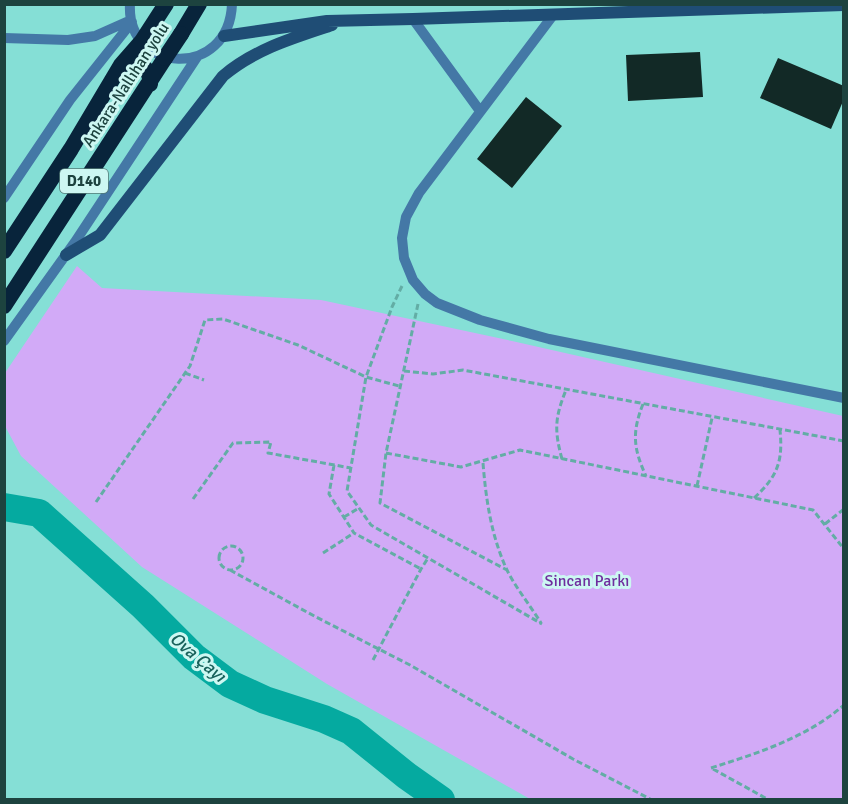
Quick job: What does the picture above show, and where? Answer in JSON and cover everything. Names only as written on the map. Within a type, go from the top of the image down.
[{"type":"highway","name":"Ankara-Nallıhan yolu","points":[[4,251],[71,149],[122,65],[166,4]]},
{"type":"highway","name":"Ankara-Nallıhan yolu","points":[[4,306],[150,84],[199,4]]},
{"type":"highway","points":[[122,65],[128,62],[140,64],[147,70],[151,79],[150,84]]},
{"type":"main road","points":[[224,36],[303,23],[350,19],[843,5]]},
{"type":"main road","points":[[66,255],[100,235],[223,76],[238,63],[271,46],[350,19]]},
{"type":"street","points":[[130,4],[132,21],[140,39],[153,51],[179,60],[197,57],[207,52],[224,36],[229,26],[232,4]]},
{"type":"street","points":[[554,14],[419,194],[406,217],[402,238],[404,258],[421,290],[437,303],[480,320],[549,339],[843,398]]},
{"type":"street","points":[[413,19],[480,111]]},
{"type":"street","points":[[4,38],[68,40],[86,38],[132,21]]},
{"type":"street","points":[[4,198],[70,100],[132,21]]},
{"type":"street","points":[[4,341],[66,255],[197,57]]},
{"type":"path","points":[[410,271],[392,307],[366,377],[347,491],[371,525],[542,624],[507,570],[490,522],[483,462]]},
{"type":"path","points":[[421,290],[386,453],[381,503],[507,570]]},
{"type":"path","points":[[96,502],[185,373],[197,349],[200,329],[205,320],[223,319],[298,345],[366,377],[399,386]]},
{"type":"path","points":[[404,371],[433,374],[463,370],[843,441]]},
{"type":"path","points":[[185,373],[204,380]]},
{"type":"path","points":[[562,459],[555,436],[557,412],[566,390]]},
{"type":"path","points":[[643,404],[636,422],[634,440],[638,459],[646,476]]},
{"type":"path","points":[[697,486],[712,417]]},
{"type":"path","points":[[754,498],[769,485],[778,468],[782,449],[780,430]]},
{"type":"path","points":[[193,499],[233,443],[271,442],[268,453],[351,468]]},
{"type":"path","points":[[386,453],[461,467],[520,450],[813,510],[843,549]]},
{"type":"path","points":[[334,465],[329,494],[354,533],[421,569]]},
{"type":"path","points":[[344,517],[359,508]]},
{"type":"path","points":[[825,524],[843,508]]},
{"type":"path","points":[[323,553],[354,533]]},
{"type":"path","points":[[230,570],[238,568],[243,562],[243,554],[234,545],[222,549],[219,556],[220,564],[230,570],[378,650],[410,665],[573,759],[652,800]]},
{"type":"path","points":[[373,660],[428,558]]},
{"type":"path","points":[[769,800],[711,768],[770,749],[829,717],[843,705]]},
{"type":"green space","name":"Sincan Parkı","points":[[77,266],[102,288],[321,300],[843,416],[843,799],[530,799],[327,684],[142,567],[21,456],[5,426],[5,373]]},
{"type":"building","points":[[700,52],[703,97],[628,101],[626,55]]},
{"type":"building","points":[[778,58],[844,86],[844,99],[831,129],[760,98]]},
{"type":"building","points":[[526,97],[562,126],[512,188],[477,159]]},
{"type":"waterway","name":"Ova Çayı","points":[[4,507],[39,513],[143,606],[194,657],[230,684],[265,700],[324,719],[351,731],[441,800]]}]
